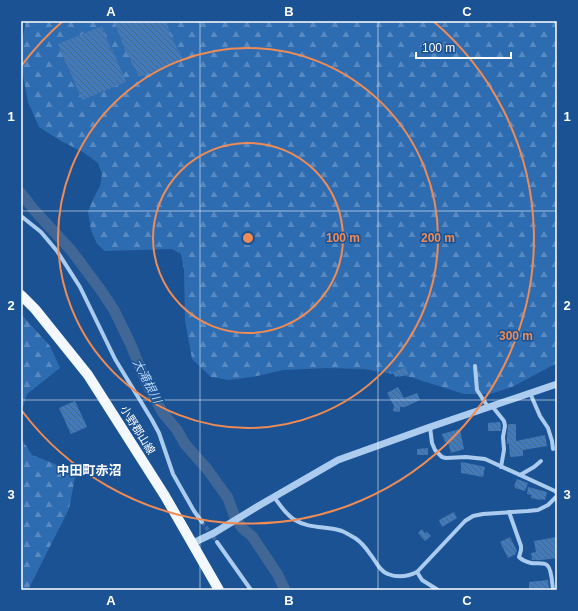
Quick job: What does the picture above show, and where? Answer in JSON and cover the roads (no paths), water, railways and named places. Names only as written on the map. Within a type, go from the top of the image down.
[{"type":"main road","name":"小野郡山線","points":[[21,295],[35,309],[88,375],[165,496],[219,590]]},
{"type":"street","points":[[21,216],[40,232],[57,251],[80,287],[115,359],[159,433],[173,474],[202,522]]},
{"type":"street","points":[[475,366],[477,390],[490,407],[504,421],[504,450],[501,467]]},
{"type":"street","points":[[193,543],[214,533],[338,460],[557,384]]},
{"type":"street","points":[[530,393],[540,416],[548,428],[552,441],[552,449]]},
{"type":"street","points":[[430,427],[432,443],[435,450],[442,457],[485,459],[556,491]]},
{"type":"street","points":[[520,475],[534,467],[540,461]]},
{"type":"street","points":[[274,497],[293,519],[311,526],[342,531],[354,538],[364,547],[371,554],[381,570],[386,574],[402,577],[410,576],[417,572],[465,521],[473,516],[528,511],[543,508],[557,496]]},
{"type":"street","points":[[509,512],[521,546],[519,557],[522,560],[531,563],[545,564],[548,566],[552,578],[553,590]]},
{"type":"street","points":[[217,542],[251,590]]},
{"type":"street","points":[[417,572],[422,580],[438,590]]},
{"type":"waterway","name":"大滝根川","points":[[21,193],[34,210],[71,250],[114,310],[147,384],[163,413],[177,430],[185,444],[207,469],[228,498],[235,518],[243,529],[252,536],[278,575],[285,590]]},
{"type":"tunnel","points":[[202,522],[217,542]]},
{"type":"district","name":"中田町赤沼","points":[[89,470]]}]
